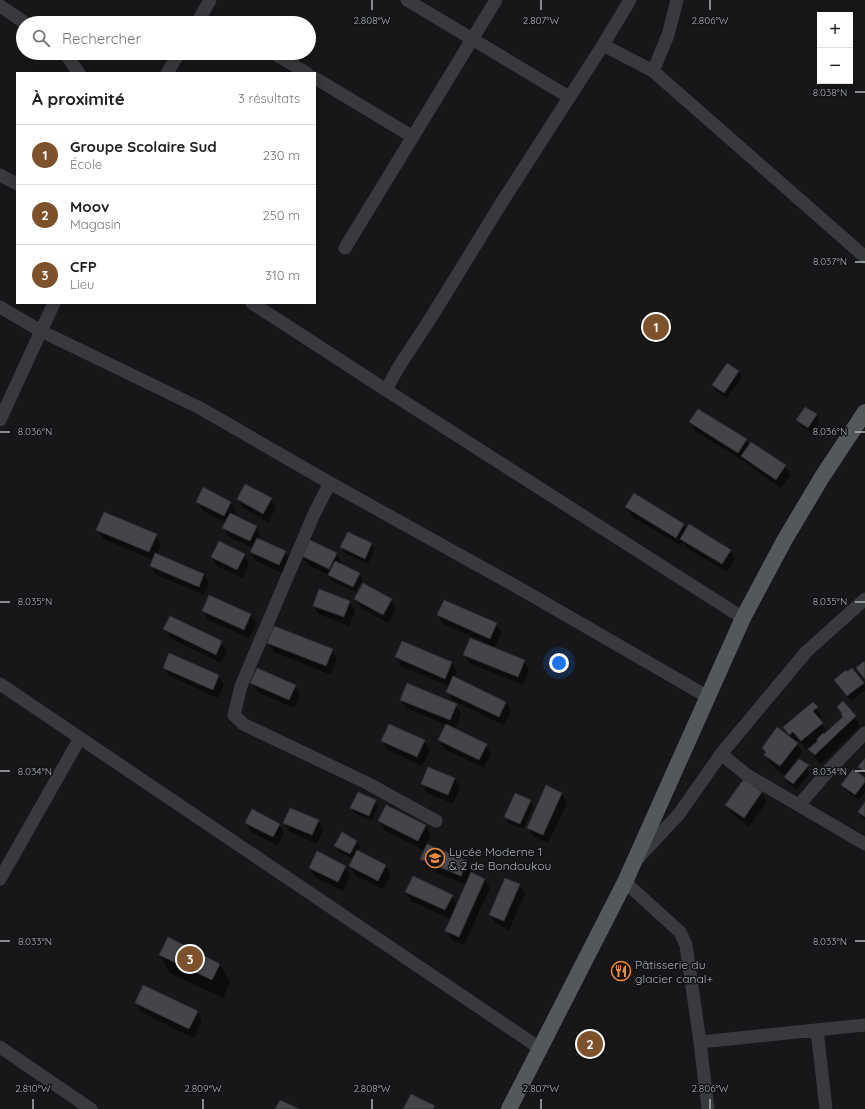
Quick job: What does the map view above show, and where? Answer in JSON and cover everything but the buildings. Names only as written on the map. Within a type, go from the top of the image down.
[{"type":"main road","points":[[509,1109],[625,882],[743,618],[784,541],[822,477],[865,412]]},
{"type":"street","points":[[201,16],[210,0]]},
{"type":"street","points":[[408,0],[569,97]]},
{"type":"street","points":[[345,248],[496,0]]},
{"type":"street","points":[[386,390],[398,368],[432,316],[502,202],[603,46],[630,0]]},
{"type":"street","points":[[653,71],[668,36],[677,0]]},
{"type":"street","points":[[0,6],[16,16]]},
{"type":"street","points":[[603,46],[653,71],[865,257]]},
{"type":"street","points":[[70,60],[78,72]]},
{"type":"street","points":[[168,72],[175,60]]},
{"type":"street","points":[[285,60],[305,72]]},
{"type":"street","points":[[316,79],[413,137]]},
{"type":"street","points":[[2,180],[16,184]]},
{"type":"street","points":[[0,420],[54,304]]},
{"type":"street","points":[[254,304],[743,618]]},
{"type":"street","points":[[0,307],[41,331],[200,408],[330,483],[519,588],[708,697]]},
{"type":"street","points":[[330,483],[314,514],[241,686],[234,715],[243,724],[367,783],[436,821]]},
{"type":"street","points":[[635,861],[679,814],[721,754],[806,652],[865,599]]},
{"type":"street","points":[[0,684],[541,1049]]},
{"type":"street","points":[[799,805],[830,769],[865,733]]},
{"type":"street","points":[[0,879],[80,738]]},
{"type":"street","points":[[721,754],[747,775],[865,844]]},
{"type":"street","points":[[625,882],[680,932],[686,945],[708,1109]]},
{"type":"street","points":[[700,1042],[865,1025]]},
{"type":"street","points":[[817,1030],[826,1109]]},
{"type":"street","points":[[0,1047],[91,1109]]},
{"type":"place","name":"Groupe Scolaire Sud","points":[[656,327]]},
{"type":"place","name":"Lycée Moderne 1 & 2 de Bondoukou","points":[[435,858]]},
{"type":"place","name":"CFP","points":[[190,959]]},
{"type":"place","name":"Pâtisserie du glacier canal+","points":[[621,971]]},
{"type":"place","name":"Moov","points":[[590,1044]]}]
